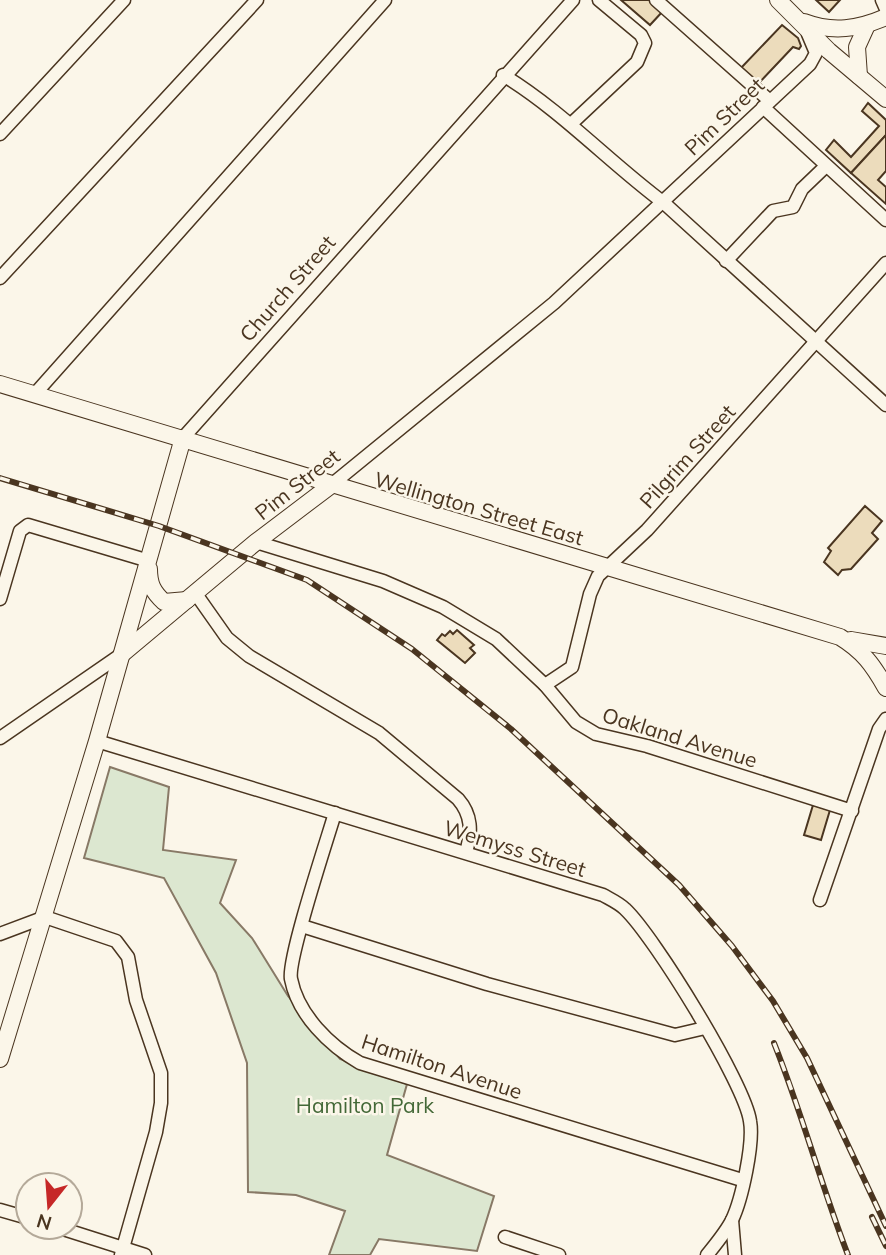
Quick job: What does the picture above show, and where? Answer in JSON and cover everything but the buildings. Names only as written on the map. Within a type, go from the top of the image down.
[{"type":"main road","points":[[778,0],[886,99]]},
{"type":"main road","points":[[800,21],[825,30],[867,25],[886,17]]},
{"type":"main road","points":[[859,76],[857,47],[867,25]]},
{"type":"main road","name":"Wellington Street East","points":[[0,384],[183,438],[330,486],[840,637],[858,648],[872,663],[886,688]]},
{"type":"main road","name":"Church Street","points":[[122,654],[183,438]]},
{"type":"main road","name":"Pim Street","points":[[122,654],[256,542],[330,486]]},
{"type":"main road","points":[[149,561],[149,582],[155,594],[164,601],[193,597]]},
{"type":"main road","points":[[840,637],[886,646]]},
{"type":"main road","points":[[0,1059],[45,917],[122,654]]},
{"type":"street","points":[[0,134],[124,0]]},
{"type":"street","points":[[0,278],[257,0]]},
{"type":"street","points":[[34,395],[385,0]]},
{"type":"street","name":"Church Street","points":[[183,438],[503,75],[573,0]]},
{"type":"street","points":[[571,124],[637,62],[645,43],[641,35],[600,0]]},
{"type":"street","points":[[656,0],[766,104],[826,166],[886,220]]},
{"type":"street","points":[[882,0],[886,9]]},
{"type":"street","points":[[800,21],[815,47],[810,64],[828,60],[859,76]]},
{"type":"street","name":"Pim Street","points":[[330,486],[554,303],[810,64]]},
{"type":"street","points":[[503,75],[542,99],[664,203],[886,405]]},
{"type":"street","points":[[726,261],[773,211],[793,207],[802,189],[826,166]]},
{"type":"street","name":"Pilgrim Street","points":[[545,685],[572,667],[590,594],[598,576],[655,520],[886,263]]},
{"type":"street","points":[[0,599],[2,578],[20,531],[28,525],[48,528],[149,561]]},
{"type":"street","name":"Oakland Avenue","points":[[256,542],[383,582],[443,607],[496,639],[545,685],[576,722],[596,734],[647,746],[852,811]]},
{"type":"street","points":[[193,597],[227,638],[249,656],[379,733],[458,799],[468,810],[470,826],[466,852]]},
{"type":"street","points":[[1,735],[122,654]]},
{"type":"street","points":[[820,900],[879,729],[886,719]]},
{"type":"street","name":"Wemyss Street","points":[[97,741],[603,895],[625,909],[661,956],[745,1098],[751,1140],[732,1220]]},
{"type":"street","name":"Hamilton Avenue","points":[[335,813],[290,977],[308,1016],[337,1050],[360,1063],[742,1180]]},
{"type":"street","points":[[0,934],[45,917],[116,941],[128,957],[136,1000],[160,1073],[161,1103],[156,1132],[122,1252]]},
{"type":"street","points":[[303,926],[487,984],[675,1035],[705,1028]]},
{"type":"street","points":[[706,1255],[732,1220]]},
{"type":"street","points":[[732,1220],[735,1255]]},
{"type":"street","points":[[84,1237],[122,1252],[145,1255]]},
{"type":"street","points":[[505,1237],[559,1255]]},
{"type":"green space","name":"Hamilton Park","points":[[110,767],[169,787],[163,850],[236,860],[220,903],[252,938],[288,996],[340,1059],[407,1084],[387,1155],[494,1196],[477,1251],[379,1239],[370,1255],[329,1255],[345,1211],[296,1195],[248,1192],[247,1063],[216,973],[164,878],[84,858]]},
{"type":"railway","points":[[0,478],[159,526],[307,580],[412,649],[511,729],[679,885],[732,946],[773,1001],[807,1058],[886,1226]]},
{"type":"railway","points":[[774,1043],[848,1255]]},
{"type":"railway","points":[[872,1217],[886,1246]]}]
